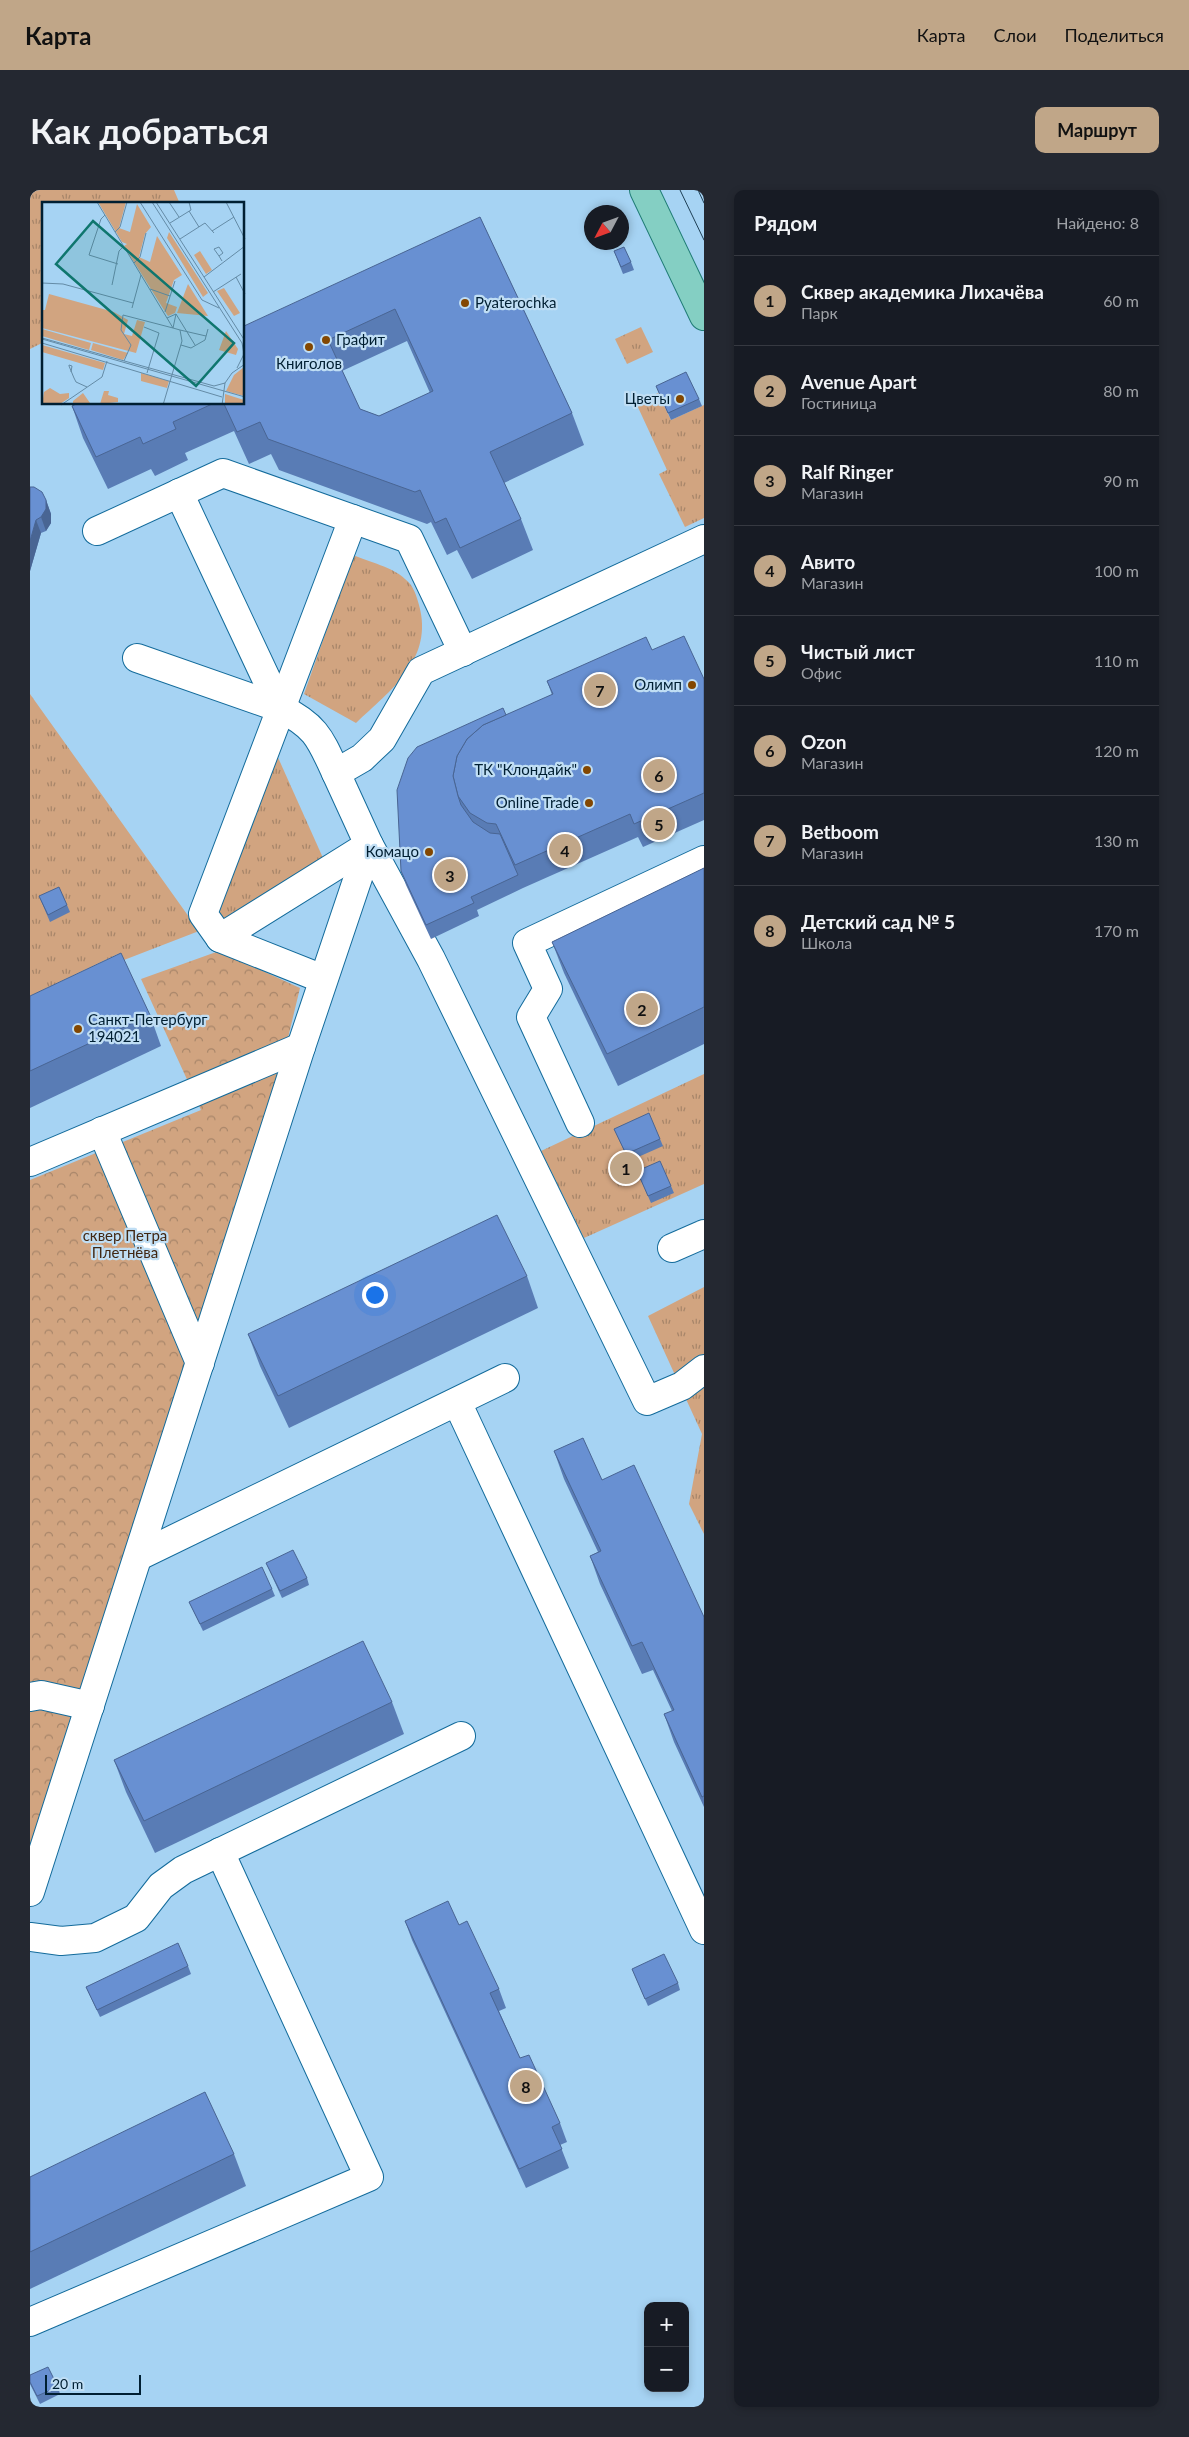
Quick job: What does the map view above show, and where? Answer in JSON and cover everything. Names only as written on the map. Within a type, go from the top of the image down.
[{"type":"main road","points":[[644,190],[704,316]]},
{"type":"lane","points":[[98,530],[223,474],[409,539],[463,652]]},
{"type":"lane","points":[[180,493],[280,708]]},
{"type":"lane","points":[[323,980],[220,938],[203,914],[353,519]]},
{"type":"lane","points":[[336,773],[362,758],[382,739],[421,671],[704,538]]},
{"type":"lane","points":[[137,658],[280,708],[302,719],[320,737],[369,845],[431,959],[647,1401],[682,1386],[704,1369]]},
{"type":"lane","points":[[220,938],[369,845]]},
{"type":"lane","points":[[30,1892],[139,1556],[300,1047],[369,845]]},
{"type":"lane","points":[[580,1123],[531,1017],[548,990],[527,943],[704,860]]},
{"type":"lane","points":[[30,1162],[300,1047]]},
{"type":"lane","points":[[102,1132],[200,1363]]},
{"type":"lane","points":[[672,1248],[704,1234]]},
{"type":"lane","points":[[139,1556],[505,1378]]},
{"type":"lane","points":[[457,1402],[704,1930]]},
{"type":"lane","points":[[30,1697],[41,1695],[90,1706]]},
{"type":"lane","points":[[30,1937],[61,1941],[95,1938],[136,1918],[161,1886],[183,1870],[461,1736]]},
{"type":"lane","points":[[30,2322],[369,2177],[220,1852]]},
{"type":"green space","points":[[30,190],[174,190],[179,202],[42,202],[42,343],[30,349]]},
{"type":"green space","points":[[641,327],[653,352],[627,364],[615,339]]},
{"type":"green space","points":[[658,393],[671,420],[704,405],[704,518],[685,527],[659,474],[667,470],[636,403]]},
{"type":"green space","points":[[353,555],[387,568],[408,582],[417,598],[422,624],[420,642],[415,657],[406,672],[383,698],[356,723],[304,694]]},
{"type":"green space","points":[[30,694],[199,931],[124,960],[118,954],[30,996]]},
{"type":"green space","points":[[276,753],[323,858],[226,922],[217,910]]},
{"type":"green space","name":"сквер Петра Плетнёва","points":[[219,951],[300,988],[280,1071],[30,1860],[30,1180],[201,1110],[141,979]]},
{"type":"green space","points":[[704,1074],[704,1184],[584,1238],[541,1151]]},
{"type":"green space","points":[[704,1287],[704,1534],[689,1504],[702,1434],[648,1316]]},
{"type":"building","points":[[480,217],[572,413],[490,452],[521,519],[460,548],[446,518],[435,523],[420,490],[415,492],[268,439],[260,422],[237,432],[224,405],[245,405],[245,326]],"holes":[[[395,309],[433,391],[379,416],[360,409],[328,340]]]},
{"type":"building","points":[[625,250],[631,262],[621,267],[614,251]]},
{"type":"building","name":"Цветы","points":[[686,372],[699,399],[668,413],[656,386]]},
{"type":"building","points":[[210,405],[173,422],[176,429],[143,444],[140,437],[96,457],[72,406]]},
{"type":"building","points":[[30,487],[34,487],[42,492],[46,500],[46,509],[41,517],[36,520],[30,541]]},
{"type":"building","name":"ТК \"Клондайк\"","points":[[684,636],[704,679],[704,793],[634,824],[630,814],[515,865],[496,824],[487,823],[470,813],[458,796],[453,776],[457,756],[467,739],[483,725],[553,694],[547,681],[646,637],[652,650]]},
{"type":"building","points":[[503,708],[506,715],[483,725],[467,739],[457,756],[453,776],[461,805],[473,822],[490,833],[500,834],[518,875],[471,897],[474,903],[426,925],[401,871],[397,790],[408,758],[417,747]]},
{"type":"building","points":[[704,868],[704,1007],[607,1054],[552,942]]},
{"type":"building","points":[[59,887],[67,905],[48,915],[39,896]]},
{"type":"building","points":[[121,953],[150,1015],[30,1071],[30,996]]},
{"type":"building","points":[[649,1113],[660,1139],[626,1154],[614,1129]]},
{"type":"building","points":[[660,1161],[671,1186],[648,1196],[637,1171]]},
{"type":"building","points":[[497,1215],[527,1276],[278,1396],[248,1334]]},
{"type":"building","points":[[583,1438],[602,1480],[634,1465],[704,1617],[704,1796],[702,1797],[664,1714],[674,1710],[642,1642],[632,1646],[590,1556],[601,1551],[554,1451]]},
{"type":"building","points":[[293,1550],[307,1578],[280,1591],[266,1563]]},
{"type":"building","points":[[262,1567],[272,1589],[200,1624],[189,1602]]},
{"type":"building","points":[[363,1641],[392,1702],[144,1821],[114,1760]]},
{"type":"building","points":[[448,1901],[459,1925],[467,1921],[499,1989],[490,1993],[520,2058],[529,2055],[560,2123],[552,2127],[562,2149],[519,2169],[405,1921]]},
{"type":"building","points":[[178,1943],[188,1966],[97,2010],[86,1987]]},
{"type":"building","points":[[664,1954],[678,1983],[645,1999],[632,1969]]},
{"type":"building","points":[[205,2092],[234,2154],[30,2252],[30,2177]]},
{"type":"building","points":[[48,2367],[58,2387],[37,2396],[30,2382],[30,2375]]},
{"type":"tram line","points":[[680,190],[704,240]]},
{"type":"tram line","points":[[698,190],[704,203]]},
{"type":"place","name":"Pyaterochka","points":[[465,303]]},
{"type":"place","name":"Графит","points":[[326,340]]},
{"type":"place","name":"Книголов","points":[[309,347]]},
{"type":"place","name":"Цветы","points":[[680,399]]},
{"type":"place","name":"Олимп","points":[[692,685]]},
{"type":"place","name":"Betboom","points":[[600,690]]},
{"type":"place","name":"ТК \"Клондайк\"","points":[[587,770]]},
{"type":"place","name":"Ozon","points":[[659,775]]},
{"type":"place","name":"Online Trade","points":[[589,803]]},
{"type":"place","name":"Чистый лист","points":[[659,824]]},
{"type":"place","name":"Авито","points":[[565,850]]},
{"type":"place","name":"Комацо","points":[[429,852]]},
{"type":"place","name":"Ralf Ringer","points":[[450,875]]},
{"type":"place","name":"Avenue Apart","points":[[642,1009]]},
{"type":"place","name":"Санкт-Петербург 194021","points":[[78,1029]]},
{"type":"place","name":"Сквер академика Лихачёва","points":[[626,1168]]},
{"type":"place","name":"Детский сад № 5","points":[[526,2086]]}]
